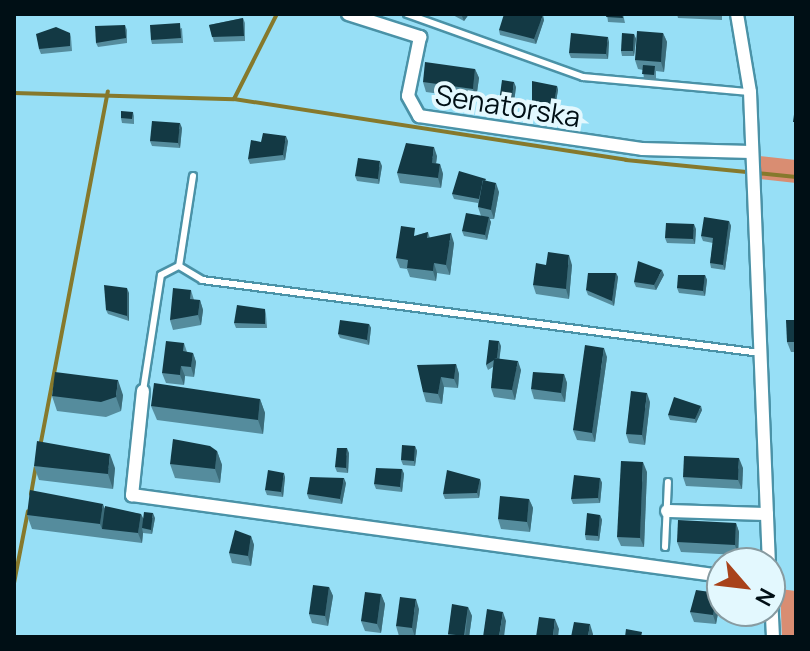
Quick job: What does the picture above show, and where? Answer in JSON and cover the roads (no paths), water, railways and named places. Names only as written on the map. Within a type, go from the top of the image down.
[{"type":"street","name":"Senatorska","points":[[348,14],[420,37],[408,96],[419,116],[642,149],[751,152]]},
{"type":"street","points":[[737,14],[750,92],[768,547]]},
{"type":"street","points":[[143,391],[132,495],[706,574]]},
{"type":"street","points":[[667,511],[767,514]]},
{"type":"lane","points":[[407,14],[583,77],[750,92]]},
{"type":"lane","points":[[179,266],[193,176]]},
{"type":"lane","points":[[179,266],[202,280],[760,353]]},
{"type":"lane","points":[[143,391],[161,275],[179,266]]},
{"type":"lane","points":[[665,547],[668,482]]},
{"type":"waterway","points":[[234,99],[277,14]]},
{"type":"waterway","points":[[40,447],[108,91]]},
{"type":"waterway","points":[[14,93],[234,99],[626,160],[796,177]]},
{"type":"waterway","points":[[31,494],[36,467]]},
{"type":"waterway","points":[[14,583],[28,511]]}]
